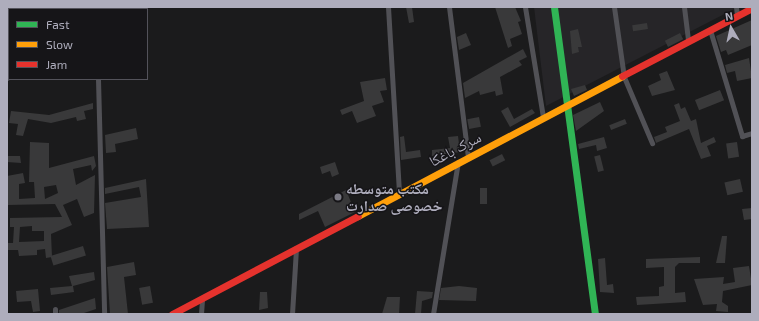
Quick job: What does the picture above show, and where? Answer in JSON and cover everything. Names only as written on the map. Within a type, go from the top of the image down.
[{"type":"street","points":[[388,7],[399,194]]},
{"type":"street","points":[[449,7],[468,157]]},
{"type":"street","points":[[525,7],[543,117]]},
{"type":"street","points":[[554,7],[570,104],[595,314]]},
{"type":"street","points":[[614,7],[624,77],[652,143]]},
{"type":"street","points":[[684,7],[688,42]]},
{"type":"street","points":[[736,7],[737,15]]},
{"type":"street","name":"سرک باغکا","points":[[172,314],[543,117],[624,77],[752,8]]},
{"type":"street","points":[[710,30],[742,136],[752,133]]},
{"type":"street","points":[[98,80],[104,314]]},
{"type":"street","points":[[433,314],[458,162]]},
{"type":"street","points":[[292,314],[296,248]]},
{"type":"street","points":[[201,314],[202,298]]},
{"type":"shaded area","points":[[534,7],[738,7],[546,106]]},
{"type":"building","points":[[406,7],[412,7],[414,22],[409,23]]},
{"type":"building","points":[[495,7],[515,7],[521,21],[518,22],[522,34],[510,39],[512,46],[508,48]]},
{"type":"building","points":[[752,20],[752,45],[728,55],[726,50],[721,52],[716,36]]},
{"type":"building","points":[[647,23],[648,29],[633,31],[632,25]]},
{"type":"building","points":[[578,29],[582,47],[578,47],[579,52],[572,54],[570,31]]},
{"type":"building","points":[[466,33],[471,45],[459,50],[457,37]]},
{"type":"building","points":[[680,33],[683,39],[668,47],[665,41]]},
{"type":"building","points":[[523,49],[527,57],[519,61],[522,65],[500,77],[503,94],[496,96],[495,91],[480,95],[479,91],[465,98],[463,83]]},
{"type":"building","points":[[749,58],[752,78],[737,81],[735,71],[727,73],[725,65]]},
{"type":"building","points":[[667,71],[675,90],[652,96],[648,86],[661,80],[659,74]]},
{"type":"building","points":[[385,78],[387,90],[380,91],[384,102],[372,106],[376,116],[357,123],[352,111],[342,115],[340,110],[364,101],[360,82]]},
{"type":"building","points":[[585,85],[587,90],[574,96],[571,89]]},
{"type":"building","points":[[720,90],[724,100],[699,110],[695,100]]},
{"type":"building","points":[[600,102],[604,111],[576,131],[573,115]]},
{"type":"building","points":[[93,103],[93,109],[84,111],[86,119],[77,121],[76,117],[51,123],[28,119],[23,136],[16,135],[18,124],[9,123],[11,111],[49,115]]},
{"type":"building","points":[[679,103],[681,109],[685,107],[691,121],[696,119],[701,143],[714,137],[716,142],[707,146],[711,156],[701,159],[689,129],[656,143],[654,137],[667,132],[665,127],[680,121],[674,105]]},
{"type":"building","points":[[508,107],[514,119],[532,109],[535,113],[510,127],[501,111]]},
{"type":"building","points":[[479,117],[481,127],[469,129],[467,119]]},
{"type":"building","points":[[625,119],[627,124],[611,130],[609,125]]},
{"type":"building","points":[[136,128],[138,139],[115,144],[116,152],[106,153],[105,135]]},
{"type":"building","points":[[404,136],[406,152],[420,150],[421,157],[401,160],[400,137]]},
{"type":"building","points":[[458,136],[460,152],[432,156],[432,150],[450,148],[448,137]]},
{"type":"building","points":[[604,137],[607,148],[597,151],[596,145],[579,149],[578,144]]},
{"type":"building","points":[[30,142],[49,143],[49,168],[94,156],[96,166],[92,171],[91,165],[73,169],[76,185],[95,175],[94,213],[84,217],[77,199],[63,205],[72,225],[51,234],[52,257],[46,258],[45,249],[37,250],[37,255],[19,256],[18,250],[7,250],[7,243],[13,243],[14,227],[10,227],[10,218],[62,217],[55,204],[7,205],[7,176],[23,173],[25,183],[19,184],[19,199],[35,198],[34,182],[29,182]],"holes":[[[56,185],[58,193],[45,199],[44,187]],[[32,226],[32,231],[44,231],[44,241],[19,242],[20,227]]]},
{"type":"building","points":[[737,142],[739,157],[728,158],[726,144]]},
{"type":"building","points":[[502,154],[505,160],[493,167],[490,160]]},
{"type":"building","points":[[600,155],[604,171],[598,172],[594,156]]},
{"type":"building","points":[[7,156],[20,156],[21,163],[7,162]]},
{"type":"building","points":[[335,162],[339,174],[332,177],[330,171],[322,174],[320,167]]},
{"type":"building","points":[[146,179],[149,227],[107,229],[105,203],[141,197],[139,187],[105,194],[105,188]]},
{"type":"building","points":[[740,179],[743,192],[727,195],[724,183]]},
{"type":"building","points":[[480,188],[487,188],[487,204],[480,204]]},
{"type":"building","points":[[346,190],[355,212],[325,227],[318,211],[299,220],[299,214]]},
{"type":"building","points":[[752,208],[752,219],[744,220],[742,209]]},
{"type":"building","points":[[722,236],[727,236],[725,263],[716,263]]},
{"type":"building","points":[[83,246],[86,256],[53,266],[50,256]]},
{"type":"building","points":[[700,257],[700,263],[679,263],[675,267],[675,293],[685,292],[686,302],[637,305],[636,297],[659,296],[659,287],[664,286],[664,267],[646,268],[646,259]]},
{"type":"building","points":[[605,258],[607,285],[613,284],[614,293],[600,292],[598,259]]},
{"type":"building","points":[[134,262],[136,275],[124,277],[128,314],[110,314],[107,267]]},
{"type":"building","points":[[749,266],[752,285],[723,291],[722,302],[728,306],[728,312],[716,311],[717,304],[703,305],[694,279],[724,277],[723,284],[735,282],[733,268]]},
{"type":"building","points":[[94,272],[95,280],[73,286],[74,292],[51,295],[50,288],[72,286],[69,276]]},
{"type":"building","points":[[150,286],[153,303],[142,305],[139,288]]},
{"type":"building","points":[[459,286],[477,288],[476,301],[439,300],[441,288]]},
{"type":"building","points":[[38,289],[40,311],[33,312],[31,301],[17,302],[16,291]]},
{"type":"building","points":[[417,291],[433,292],[432,298],[422,301],[421,314],[415,314]]},
{"type":"building","points":[[260,292],[267,292],[268,308],[259,310]]},
{"type":"building","points":[[387,297],[400,297],[399,314],[382,314]]},
{"type":"building","points":[[95,298],[96,309],[81,314],[59,314],[59,310]]},
{"type":"traffic: fast","points":[[554,7],[595,314]]},
{"type":"traffic: slow","points":[[358,216],[622,76]]},
{"type":"traffic: jam","points":[[622,76],[752,8]]},
{"type":"traffic: jam","points":[[172,314],[358,216]]},
{"type":"place","name":"مکتب متوسطه خصوصی صدارت","points":[[338,197]]}]
